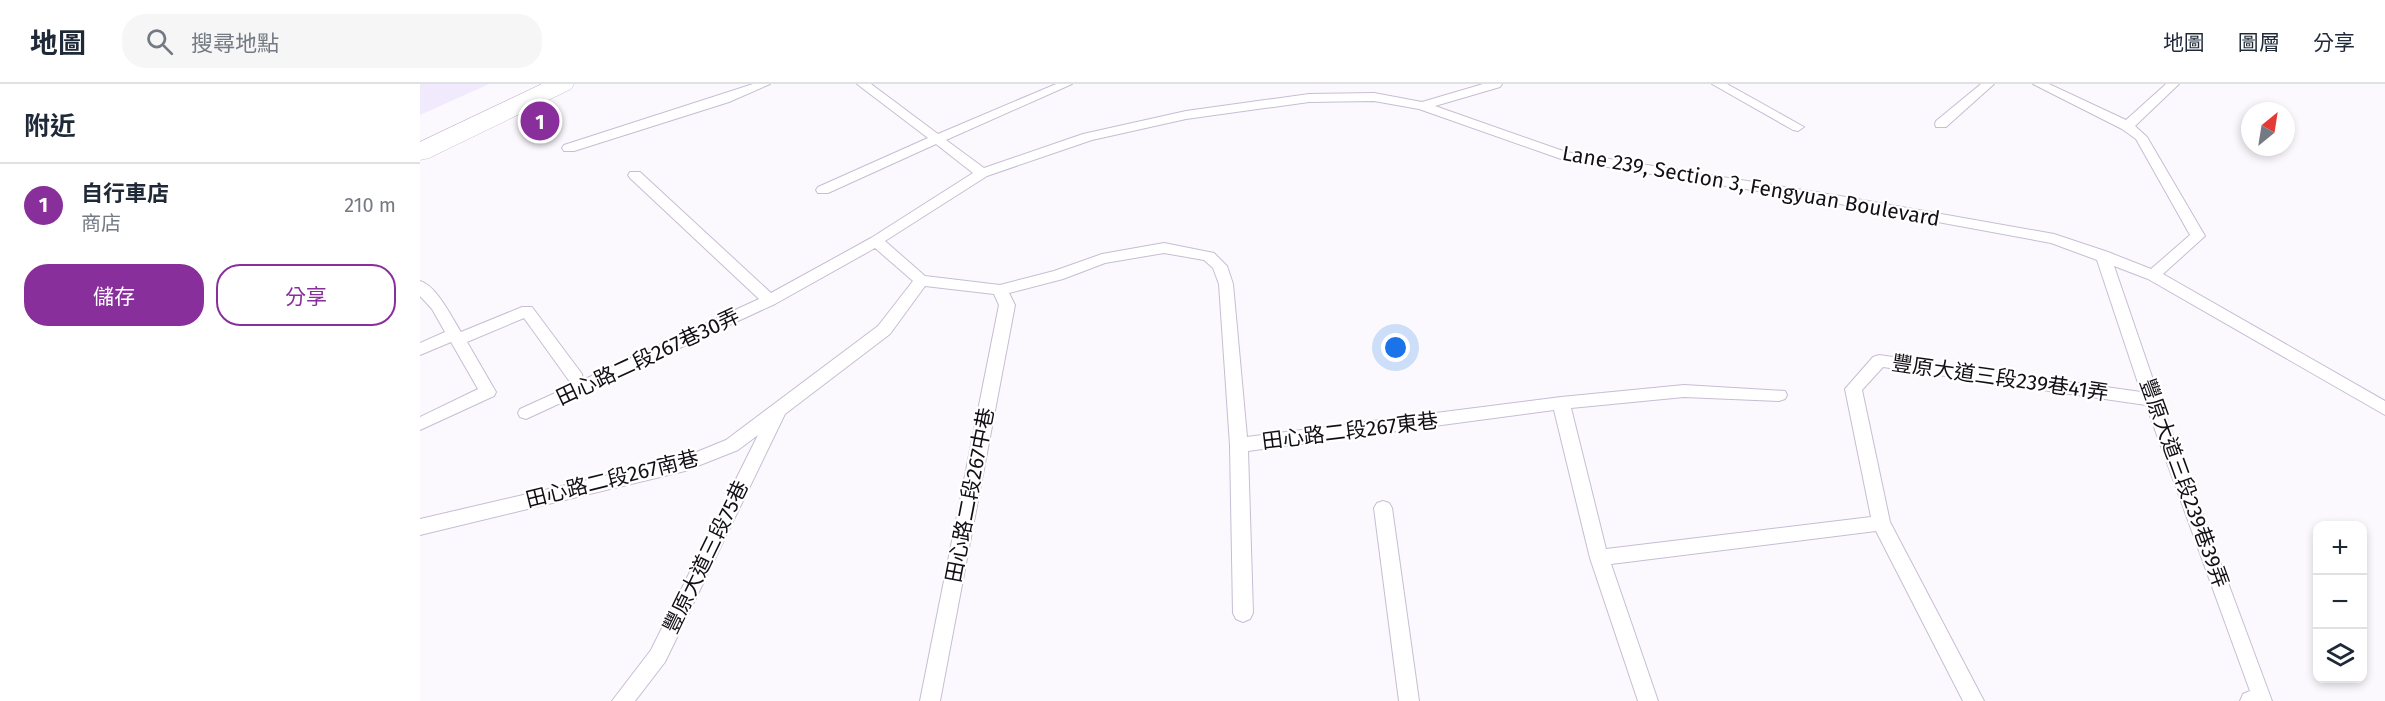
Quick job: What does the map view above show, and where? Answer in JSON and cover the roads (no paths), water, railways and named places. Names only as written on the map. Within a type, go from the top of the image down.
[{"type":"street","points":[[420,152],[562,84]]},
{"type":"lane","points":[[569,148],[764,84]]},
{"type":"lane","points":[[863,84],[982,173]]},
{"type":"lane","points":[[824,190],[1066,84]]},
{"type":"lane","points":[[1422,106],[1496,84]]},
{"type":"lane","points":[[1718,84],[1798,127]]},
{"type":"lane","points":[[1941,124],[1988,84]]},
{"type":"lane","points":[[2039,84],[2127,126],[2141,137],[2198,236],[2153,275]]},
{"type":"lane","points":[[2127,126],[2170,84]]},
{"type":"lane","name":"Lane 239, Section 3, Fengyuan Boulevard","points":[[876,241],[982,173],[1088,137],[1186,115],[1309,98],[1374,97],[1422,106],[1564,156],[1828,198],[2054,239],[2153,275],[2385,409]]},
{"type":"lane","name":"田心路二段267巷30弄","points":[[635,175],[770,300]]},
{"type":"lane","points":[[876,241],[921,280],[1000,290]]},
{"type":"lane","name":"田心路二段267巷30弄","points":[[526,413],[770,300],[876,241]]},
{"type":"lane","name":"田心路二段267東巷","points":[[1000,290],[1058,275],[1102,259],[1164,248],[1209,256],[1220,266],[1226,284],[1239,445],[1561,403],[1684,391],[1779,395]]},
{"type":"lane","name":"豐原大道三段239巷39弄","points":[[2103,255],[2152,400],[2263,699],[2250,701]]},
{"type":"lane","name":"田心路二段267南巷","points":[[420,527],[685,464],[732,445],[884,330],[921,280]]},
{"type":"lane","points":[[420,286],[438,306],[488,392],[420,424]]},
{"type":"lane","name":"田心路二段267中巷","points":[[930,701],[1007,305],[1000,290]]},
{"type":"lane","points":[[420,349],[527,311],[576,378]]},
{"type":"lane","name":"豐原大道三段239巷41弄","points":[[1974,701],[1881,523],[1853,389],[1879,361],[2152,400]]},
{"type":"lane","points":[[1561,403],[1599,558],[1648,701]]},
{"type":"lane","name":"豐原大道三段75巷","points":[[622,701],[658,656],[780,408]]},
{"type":"lane","points":[[1239,445],[1243,613]]},
{"type":"lane","points":[[1383,508],[1409,701]]},
{"type":"lane","points":[[1599,558],[1881,523]]},
{"type":"place","name":"自行車店","points":[[540,121]]}]
